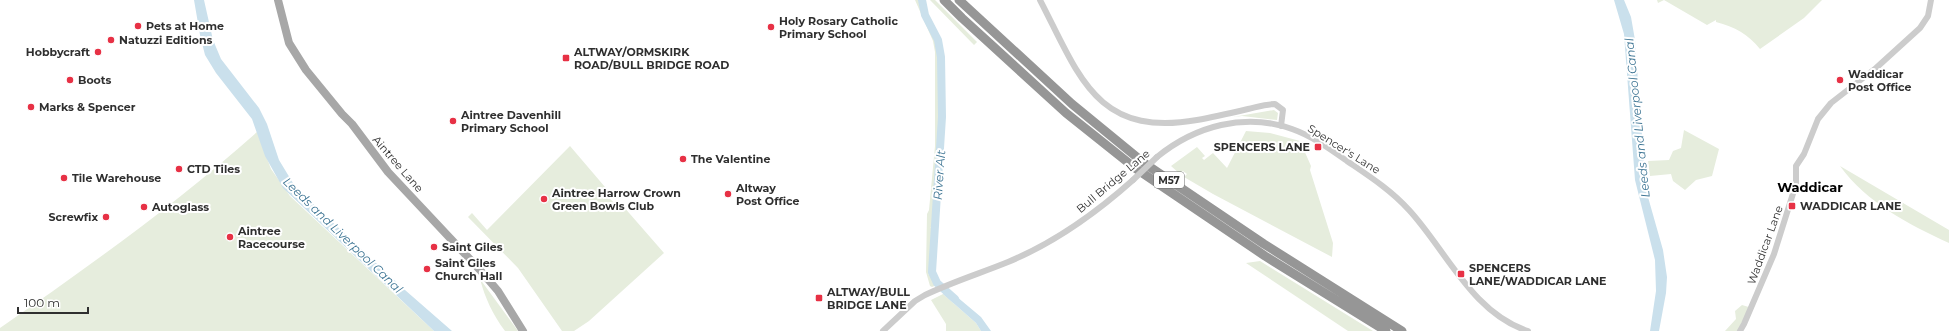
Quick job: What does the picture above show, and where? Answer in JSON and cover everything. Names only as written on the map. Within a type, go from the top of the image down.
[{"type":"highway","name":"M57","points":[[944,0],[1066,113],[1135,168],[1265,256],[1386,331]]},
{"type":"highway","name":"M57","points":[[959,0],[1072,104],[1144,163],[1264,244],[1402,331]]},
{"type":"main road","name":"Aintree Lane","points":[[278,0],[289,43],[306,70],[352,124],[388,172],[498,291],[523,331]]},
{"type":"street","points":[[1040,0],[1081,78],[1095,96],[1111,109],[1140,120],[1171,124],[1275,104],[1283,110],[1281,126]]},
{"type":"street","name":"Waddicar Lane","points":[[1740,331],[1747,319],[1774,254],[1796,184],[1796,166],[1804,154],[1818,119],[1831,104],[1876,68],[1920,28],[1928,16],[1931,0]]},
{"type":"street","name":"Bull Bridge Lane","points":[[883,331],[915,301],[937,290],[1009,262],[1045,244],[1079,223],[1133,180],[1157,157],[1187,136],[1219,125],[1247,122],[1281,126]]},
{"type":"street","name":"Spencer's Lane","points":[[1281,126],[1306,135],[1318,142],[1386,188],[1416,219],[1478,298],[1496,314],[1528,331]]},
{"type":"green space","points":[[915,0],[919,0],[923,16],[937,42],[940,64],[939,131],[933,227],[930,227],[933,228],[931,273],[928,275],[931,274],[937,285],[932,287],[930,286],[926,272],[927,214],[929,210],[935,146],[935,52],[933,41]]},
{"type":"green space","points":[[930,0],[935,0],[977,42],[974,45]]},
{"type":"green space","points":[[1657,0],[1664,0],[1658,3]]},
{"type":"green space","points":[[1664,0],[1822,0],[1804,18],[1760,49],[1746,35],[1735,29],[1716,22],[1716,20],[1707,25]]},
{"type":"green space","points":[[1274,110],[1278,113],[1277,120],[1242,116],[1233,117]]},
{"type":"green space","points":[[1684,130],[1719,149],[1712,176],[1696,180],[1685,190],[1673,181],[1671,174],[1650,176],[1648,161],[1669,160],[1673,151],[1681,148]]},
{"type":"green space","points":[[1246,131],[1270,133],[1300,141],[1311,166],[1310,170],[1333,243],[1332,257],[1213,194],[1184,177],[1187,174],[1183,171],[1180,174],[1171,166],[1197,147],[1205,156],[1202,158],[1204,160],[1213,153],[1227,168]]},
{"type":"green space","name":"Aintree Racecourse","points":[[257,132],[271,169],[290,196],[434,331],[0,331],[0,328],[66,282],[163,210]]},
{"type":"green space","points":[[570,146],[605,187],[605,190],[611,200],[616,204],[623,206],[664,253],[589,321],[574,331],[562,331],[518,268],[468,217],[472,213],[487,230]]},
{"type":"green space","points":[[1840,166],[1949,230],[1949,243],[1918,228],[1876,202],[1851,179]]},
{"type":"green space","points":[[1260,261],[1373,331],[1348,331],[1246,263]]},
{"type":"green space","points":[[480,279],[518,331],[505,331],[490,306]]},
{"type":"green space","points":[[943,294],[976,323],[981,331],[946,331],[946,324],[931,300]]},
{"type":"green space","points":[[1742,305],[1752,308],[1740,331],[1725,331],[1736,319],[1735,311]]},
{"type":"water","name":"Leeds and Liverpool Canal","points":[[194,0],[204,0],[213,40],[221,59],[259,108],[267,124],[279,160],[296,188],[405,290],[452,331],[434,331],[283,188],[265,156],[252,119],[216,73],[205,55]]},
{"type":"water","name":"Leeds and Liverpool Canal","points":[[1614,0],[1624,0],[1631,17],[1635,40],[1646,190],[1663,250],[1667,277],[1666,293],[1659,331],[1650,331],[1656,291],[1655,260],[1635,180],[1624,34]]},
{"type":"water","points":[[950,291],[981,317],[991,331],[981,331],[976,323],[943,294]]},
{"type":"waterway","name":"River Alt","points":[[922,0],[925,15],[938,40],[941,57],[942,117],[932,272],[937,283],[955,299]]},
{"type":"place","name":"Pets at Home","points":[[138,26]]},
{"type":"place","name":"Holy Rosary Catholic Primary School","points":[[771,27]]},
{"type":"place","name":"Natuzzi Editions","points":[[111,40]]},
{"type":"place","name":"Hobbycraft","points":[[98,52]]},
{"type":"place","name":"ALTWAY/ORMSKIRK ROAD/BULL BRIDGE ROAD","points":[[566,58]]},
{"type":"place","name":"Boots","points":[[70,80]]},
{"type":"place","name":"Waddicar Post Office","points":[[1840,80]]},
{"type":"place","name":"Marks & Spencer","points":[[31,107]]},
{"type":"place","name":"Aintree Davenhill Primary School","points":[[453,121]]},
{"type":"place","name":"SPENCERS LANE","points":[[1318,147]]},
{"type":"place","name":"The Valentine","points":[[683,159]]},
{"type":"place","name":"CTD Tiles","points":[[179,169]]},
{"type":"place","name":"Tile Warehouse","points":[[64,178]]},
{"type":"place","name":"Altway Post Office","points":[[728,194]]},
{"type":"place","name":"Aintree Harrow Crown Green Bowls Club","points":[[544,199]]},
{"type":"place","name":"WADDICAR LANE","points":[[1792,206]]},
{"type":"place","name":"Autoglass","points":[[144,207]]},
{"type":"place","name":"Screwfix","points":[[106,217]]},
{"type":"place","name":"Aintree Racecourse","points":[[230,237]]},
{"type":"place","name":"Saint Giles","points":[[434,247]]},
{"type":"place","name":"Saint Giles Church Hall","points":[[427,269]]},
{"type":"place","name":"SPENCERS LANE/WADDICAR LANE","points":[[1461,274]]},
{"type":"place","name":"ALTWAY/BULL BRIDGE LANE","points":[[819,298]]},
{"type":"district","name":"Waddicar","points":[[1810,187]]}]
